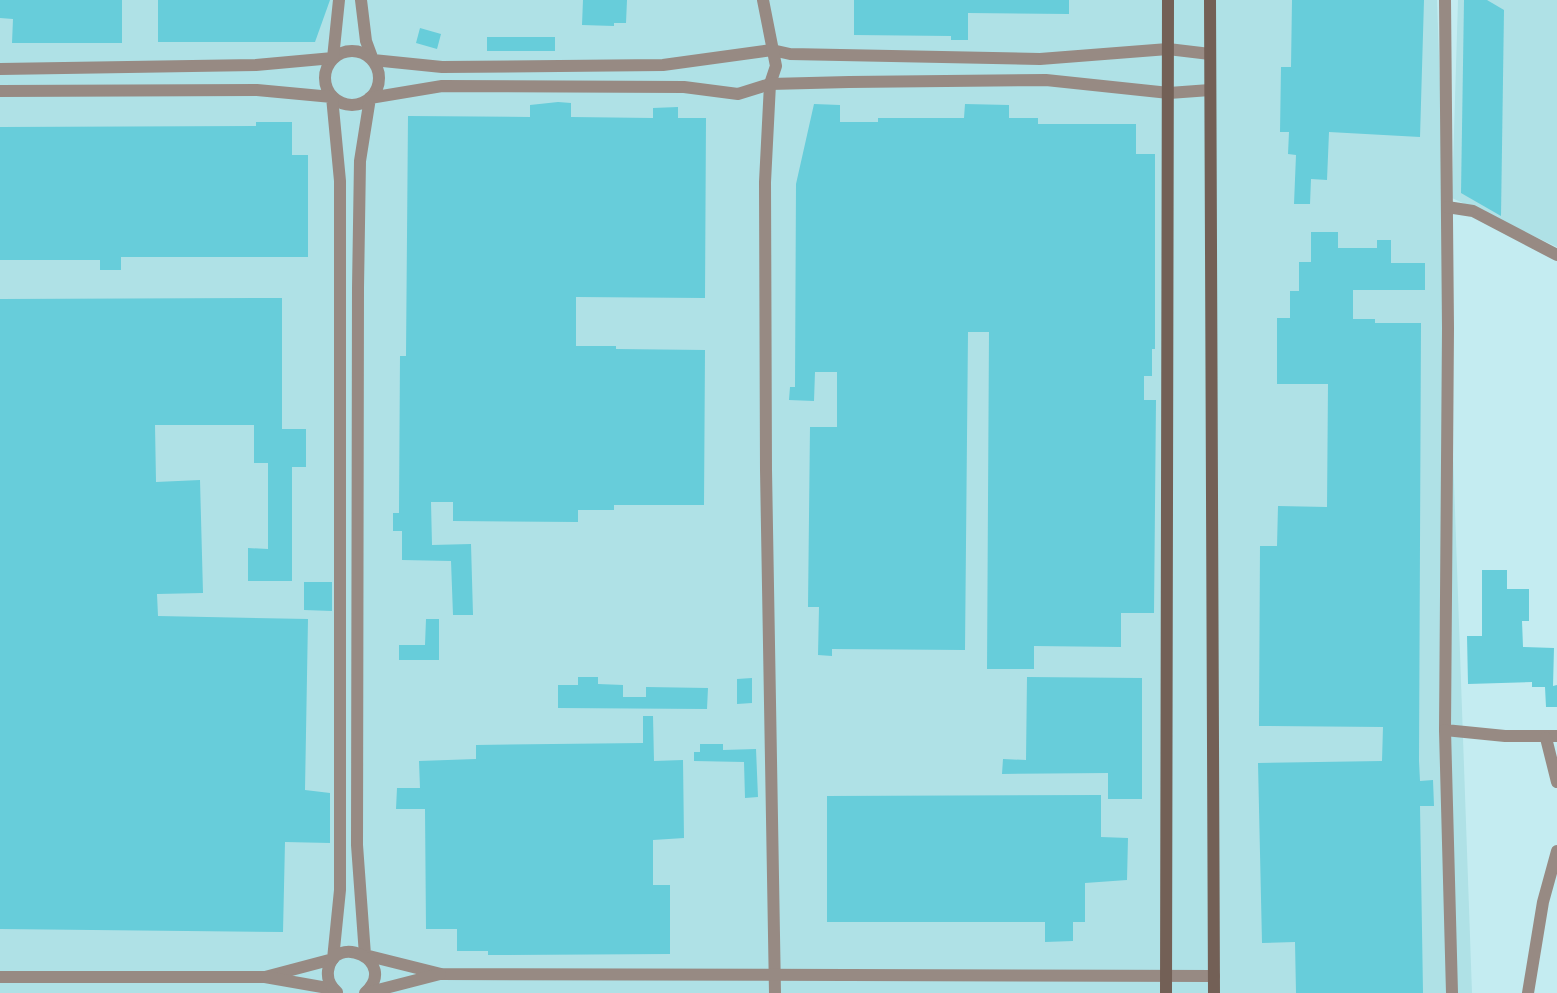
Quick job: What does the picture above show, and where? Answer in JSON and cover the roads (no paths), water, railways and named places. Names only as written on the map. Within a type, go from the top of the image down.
[{"type":"street","points":[[335,992],[328,973],[333,959],[340,890],[340,181],[332,97],[324,80],[325,70],[333,58],[339,0]]},
{"type":"street","points":[[362,0],[366,41],[379,82],[370,98],[360,162],[357,846],[364,955],[370,961],[375,975],[366,993]]},
{"type":"street","points":[[763,0],[776,66],[770,84],[765,182],[766,470],[775,993]]},
{"type":"street","points":[[1166,993],[1168,0]]},
{"type":"street","points":[[1210,0],[1214,993]]},
{"type":"street","points":[[1445,0],[1447,207],[1445,730],[1452,993]]},
{"type":"street","points":[[0,69],[256,65],[333,58],[348,50],[358,51],[373,60],[442,67],[663,65],[772,50],[790,54],[1040,58],[1168,49],[1210,54]]},
{"type":"street","points":[[0,91],[257,90],[332,97],[346,105],[355,105],[370,98],[442,86],[684,87],[738,94],[770,84],[1046,80],[1169,93],[1210,90]]},
{"type":"street","points":[[1447,207],[1473,211],[1557,255]]},
{"type":"street","points":[[340,410],[358,411]]},
{"type":"street","points":[[339,611],[358,612]]},
{"type":"street","points":[[1445,730],[1552,737],[1557,782]]},
{"type":"street","points":[[339,766],[357,766]]},
{"type":"street","points":[[1528,993],[1543,902],[1557,851]]},
{"type":"street","points":[[265,977],[333,959],[350,951],[441,974],[1214,976]]},
{"type":"street","points":[[366,993],[441,974]]},
{"type":"street","points":[[0,977],[265,977],[335,992]]}]
